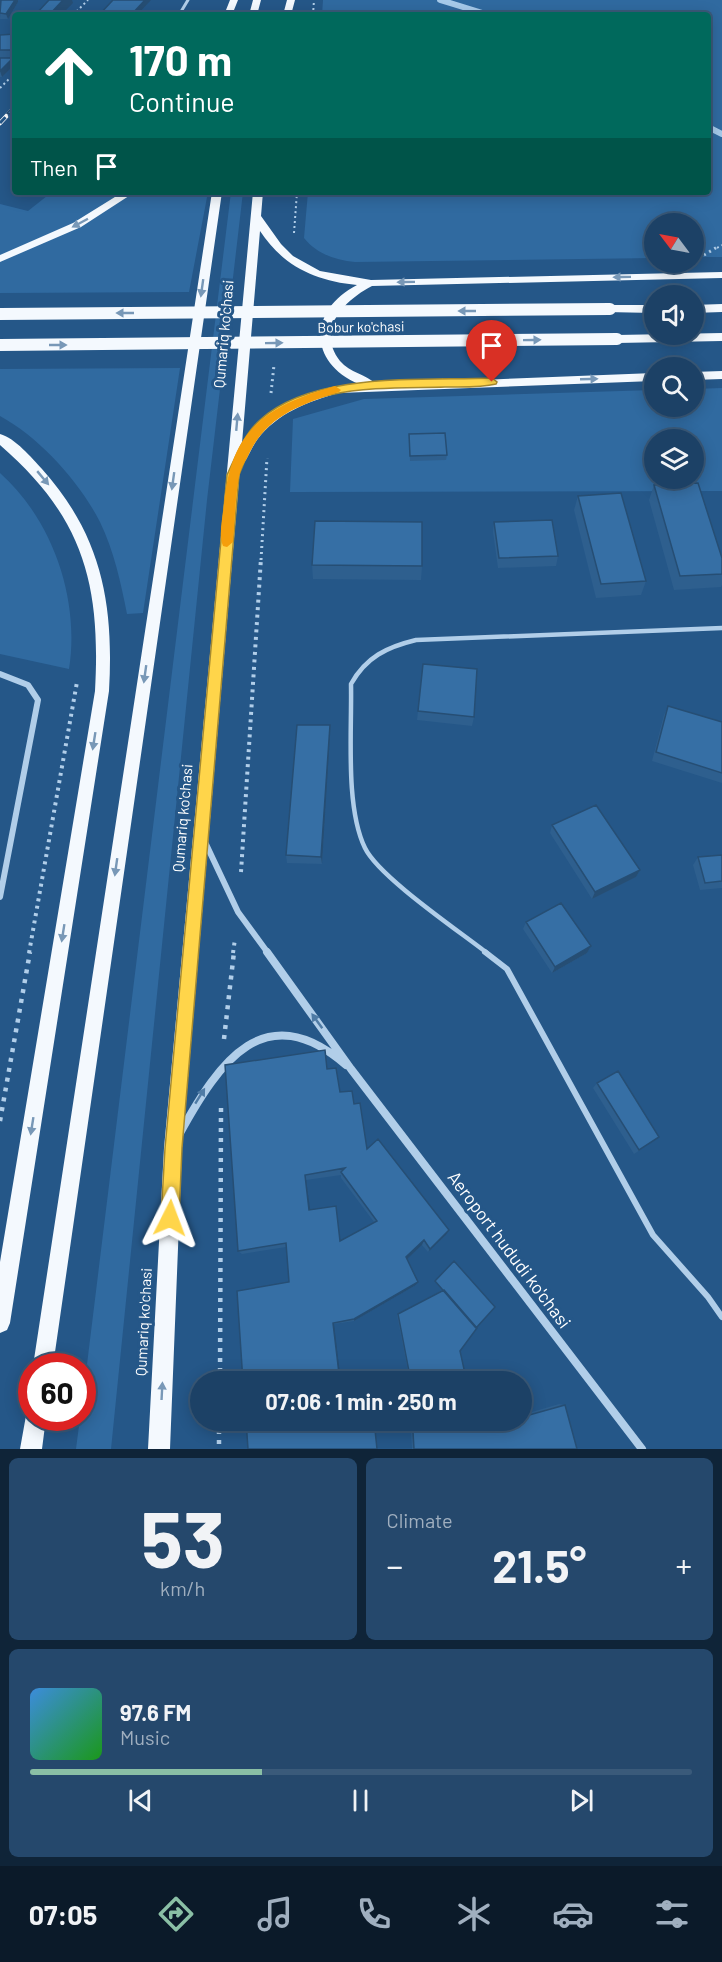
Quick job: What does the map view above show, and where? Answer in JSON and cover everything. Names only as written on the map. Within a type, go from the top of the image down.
[{"type":"main road","points":[[0,259],[77,225],[125,195]]},
{"type":"main road","name":"Qumariq ko'chasi","points":[[45,1353],[218,195]]},
{"type":"main road","name":"Qumariq ko'chasi","points":[[159,1449],[173,1148],[258,195]]},
{"type":"main road","points":[[255,214],[272,242],[289,260],[325,276],[371,283],[722,275]]},
{"type":"main road","points":[[371,283],[357,288],[337,304],[330,313],[325,333],[329,354],[344,374],[376,386]]},
{"type":"main road","points":[[704,309],[722,308]]},
{"type":"main road","name":"Bobur ko'chasi","points":[[0,314],[644,309]]},
{"type":"main road","name":"Bobur ko'chasi","points":[[0,345],[722,337]]},
{"type":"main road","points":[[704,375],[722,375]]},
{"type":"main road","points":[[233,475],[250,437],[270,418],[299,401],[339,389],[644,377]]},
{"type":"main road","points":[[0,438],[38,471],[75,524],[99,586],[106,644],[100,702],[0,1323]]},
{"type":"main road","points":[[31,1449],[33,1431]]},
{"type":"street","points":[[0,674],[27,683],[35,690],[38,700],[0,897]]},
{"type":"street","name":"Aeroport hududi ko'chasi","points":[[202,836],[238,912],[351,1069],[642,1449]]},
{"type":"street","name":"Aeroport hududi ko'chasi","points":[[173,1148],[194,1105],[221,1067],[258,1040],[289,1035],[320,1044],[351,1069]]},
{"type":"lane","points":[[722,628],[416,640],[385,647],[365,661],[356,671],[351,684],[354,816],[366,850],[394,881],[507,969],[653,1235],[708,1297],[722,1317]]},
{"type":"path","points":[[76,12],[88,0]]},
{"type":"path","points":[[0,88],[12,76]]},
{"type":"path","points":[[289,260],[297,195]]},
{"type":"path","points":[[219,1371],[221,1067],[238,912],[275,358]]},
{"type":"path","points":[[0,1121],[78,678]]},
{"type":"path","points":[[219,1431],[219,1449]]},
{"type":"shaded area","points":[[323,0],[722,0],[722,257],[704,257],[704,213],[644,213],[644,258],[355,262],[340,260],[321,252],[304,238],[308,195],[711,195],[711,12],[322,12]]},
{"type":"shaded area","points":[[48,195],[207,195],[189,292],[0,293],[0,204],[28,211]]},
{"type":"shaded area","points":[[231,195],[243,195],[207,500],[111,1449],[76,1449],[78,1431],[96,1431],[96,1353],[88,1353]]},
{"type":"shaded area","points":[[180,368],[143,613],[127,614],[120,579],[105,533],[81,491],[44,448],[0,416],[0,369]]},
{"type":"shaded area","points":[[722,388],[722,491],[290,492],[293,419],[364,399],[644,390],[644,417],[704,417],[704,389]]},
{"type":"shaded area","points":[[0,473],[19,492],[35,514],[48,537],[58,563],[66,589],[70,616],[69,669],[0,654]]},
{"type":"building","points":[[1,0],[15,0],[6,14],[0,13]]},
{"type":"building","points":[[49,0],[63,0],[52,12],[38,12]]},
{"type":"building","points":[[113,0],[145,0],[134,12],[102,12]]},
{"type":"building","points":[[12,34],[12,50],[0,50],[0,35]]},
{"type":"building","points":[[0,58],[12,58],[12,59],[0,71]]},
{"type":"building","points":[[445,433],[447,455],[410,456],[409,434]]},
{"type":"building","points":[[655,489],[700,489],[722,558],[722,574],[680,576]]},
{"type":"building","points":[[621,493],[646,581],[601,584],[578,496]]},
{"type":"building","points":[[552,520],[558,556],[499,558],[494,522]]},
{"type":"building","points":[[315,521],[422,522],[422,566],[312,565]]},
{"type":"building","points":[[423,664],[477,669],[474,717],[418,711]]},
{"type":"building","points":[[668,706],[722,722],[722,773],[656,752]]},
{"type":"building","points":[[297,725],[330,725],[321,857],[286,855]]},
{"type":"building","points":[[596,805],[640,870],[595,892],[552,825]]},
{"type":"building","points":[[722,855],[722,881],[705,883],[698,857]]},
{"type":"building","points":[[561,903],[591,946],[555,967],[526,922]]},
{"type":"building","points":[[325,1050],[327,1069],[336,1068],[340,1092],[352,1091],[354,1104],[360,1103],[367,1149],[378,1139],[449,1230],[430,1249],[424,1240],[406,1257],[418,1282],[354,1319],[333,1323],[339,1371],[242,1371],[237,1291],[289,1282],[286,1243],[238,1251],[225,1065]],"holes":[[[345,1168],[341,1172],[377,1221],[340,1241],[336,1206],[309,1210],[305,1175]]]},
{"type":"building","points":[[618,1071],[659,1137],[639,1150],[597,1083]]},
{"type":"building","points":[[454,1261],[495,1307],[476,1328],[435,1281]]},
{"type":"building","points":[[444,1290],[477,1328],[460,1351],[464,1371],[409,1371],[398,1314]]},
{"type":"building","points":[[565,1405],[577,1449],[414,1449],[413,1432],[532,1431],[532,1414]]},
{"type":"building","points":[[247,1431],[375,1431],[377,1449],[248,1449]]},
{"type":"waterway","points":[[440,0],[479,12]]},
{"type":"waterway","points":[[711,128],[722,134]]},
{"type":"railway","points":[[0,123],[12,110]]},
{"type":"slow traffic","points":[[227,542],[233,475],[250,437],[264,422],[281,410],[299,401],[335,390]]},
{"type":"route","points":[[170,1218],[173,1148],[233,475],[250,437],[264,422],[281,410],[318,394],[357,387],[492,382]]}]
